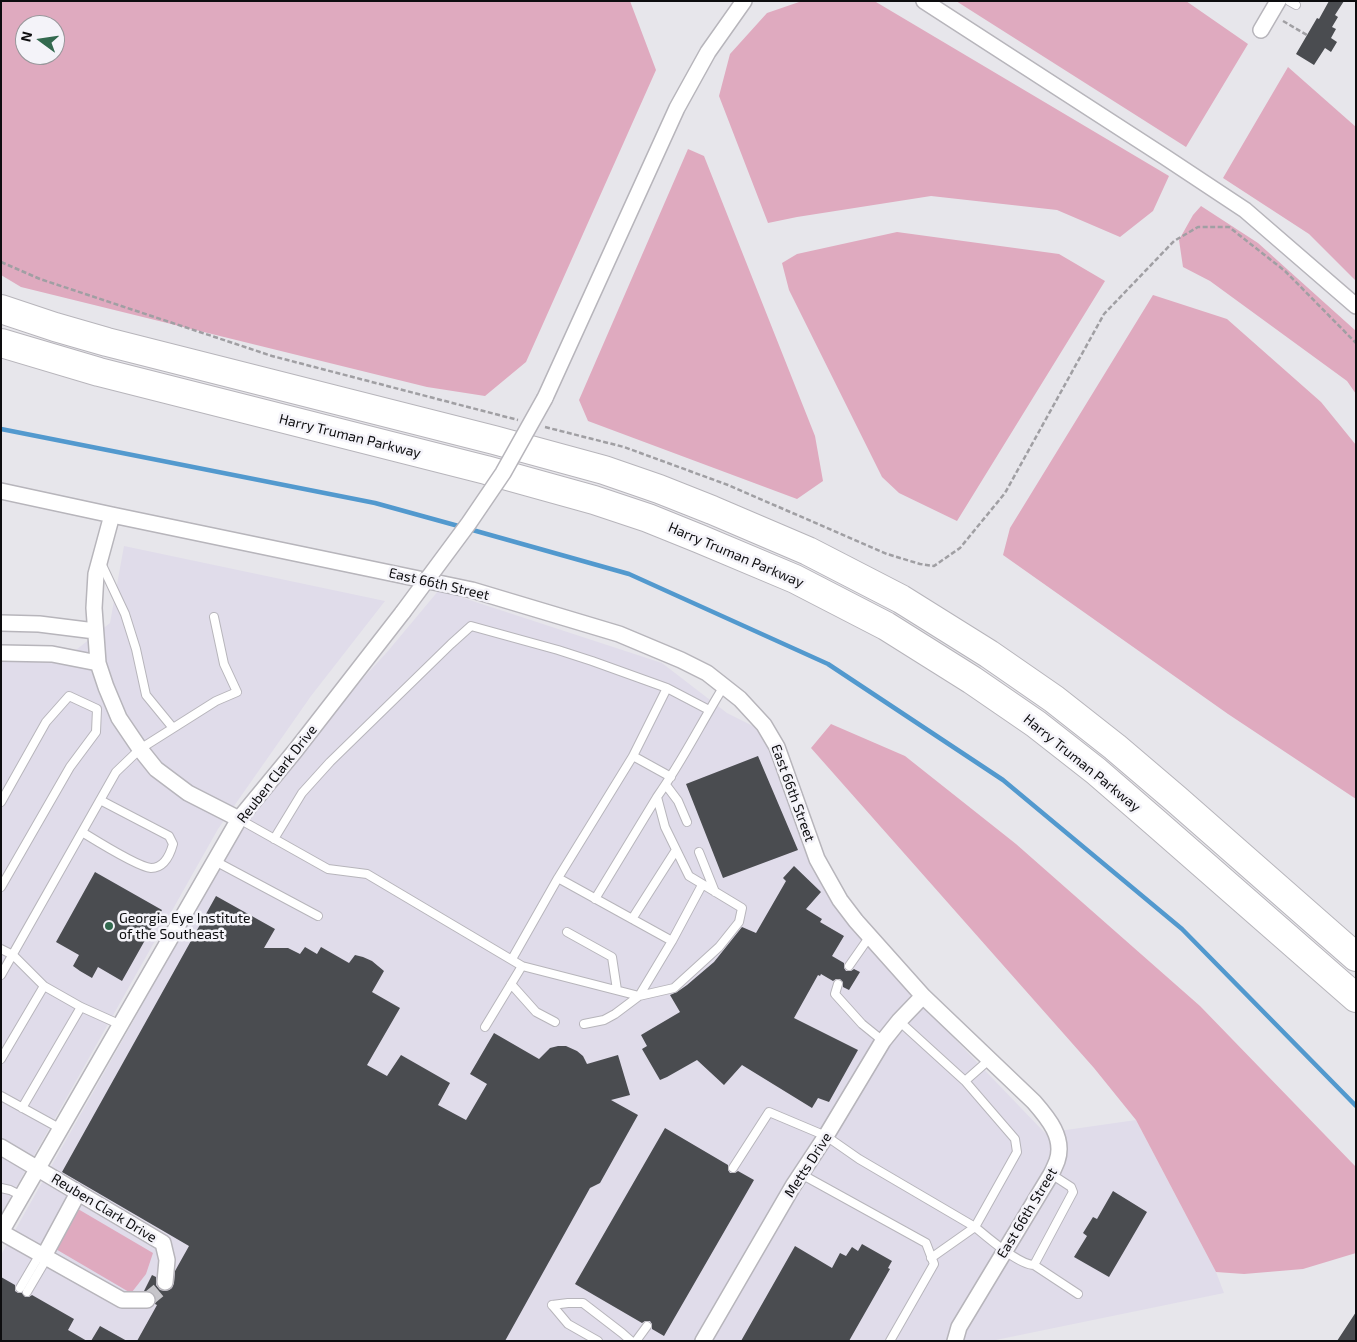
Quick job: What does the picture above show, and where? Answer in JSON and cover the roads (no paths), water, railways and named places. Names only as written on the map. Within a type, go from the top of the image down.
[{"type":"highway","points":[[1,309],[107,342],[604,470],[659,489],[761,530],[816,555],[901,599],[1120,739],[1206,805],[1356,933]]},
{"type":"highway","name":"Harry Truman Parkway","points":[[1,343],[99,372],[495,472],[594,500],[648,518],[700,539],[787,576],[841,602],[886,626],[972,680],[1036,724],[1096,771],[1356,998]]},
{"type":"highway","points":[[989,654],[1054,699],[1115,747],[1356,957]]},
{"type":"highway","points":[[1244,900],[1356,1017]]},
{"type":"street","name":"Reuben Clark Drive","points":[[147,1300],[122,1300],[1,1232],[239,819],[295,751],[402,612],[469,523],[503,472],[545,398],[677,108],[708,52],[744,1]]},
{"type":"street","points":[[924,1],[1245,210],[1356,306]]},
{"type":"street","points":[[1261,30],[1274,8]]},
{"type":"street","name":"East 66th Street","points":[[1,491],[472,590],[619,634],[707,673],[740,699],[764,725],[777,747],[817,859],[840,900],[923,996],[1034,1102],[1048,1118],[1057,1134],[1058,1157],[1051,1174],[959,1327],[955,1341]]},
{"type":"street","points":[[112,515],[96,574],[94,608],[98,663],[106,687],[119,718],[156,769],[188,793],[239,819]]},
{"type":"street","points":[[1,623],[38,624],[95,631]]},
{"type":"street","points":[[1,653],[52,654],[98,663]]},
{"type":"street","name":"Metts Drive","points":[[703,1341],[800,1174],[826,1136],[883,1041],[923,996]]},
{"type":"street","points":[[1,1147],[38,1169]]},
{"type":"street","name":"Reuben Clark Drive","points":[[38,1169],[163,1244],[167,1260],[165,1282]]},
{"type":"street","points":[[43,1256],[78,1193]]},
{"type":"lane","points":[[100,561],[125,614],[136,649],[146,695],[173,728]]},
{"type":"lane","points":[[1,975],[116,772],[140,749],[216,701],[237,692],[224,664],[214,617]]},
{"type":"lane","points":[[274,838],[302,793],[319,774],[471,626],[558,650],[667,688],[709,710]]},
{"type":"lane","points":[[595,898],[671,777],[724,686]]},
{"type":"lane","points":[[512,960],[558,878],[633,756],[667,688]]},
{"type":"lane","points":[[1,802],[46,722],[68,696],[97,709],[96,732],[70,767],[1,887]]},
{"type":"lane","points":[[633,756],[671,777]]},
{"type":"lane","points":[[666,785],[678,801],[687,822]]},
{"type":"lane","points":[[239,819],[328,869],[366,874],[522,966],[639,996],[674,988],[719,947],[739,922],[742,908],[689,876],[665,827],[657,797]]},
{"type":"lane","points":[[82,832],[139,864],[152,868],[162,864],[170,856],[173,844],[169,836],[100,800]]},
{"type":"lane","points":[[632,919],[676,850]]},
{"type":"lane","points":[[699,852],[715,892]]},
{"type":"lane","points":[[215,861],[318,916]]},
{"type":"lane","points":[[558,878],[672,941]]},
{"type":"lane","points":[[584,1024],[604,1020],[639,996],[672,941],[702,885]]},
{"type":"lane","points":[[567,932],[612,957],[617,990]]},
{"type":"lane","points":[[849,966],[870,936]]},
{"type":"lane","points":[[1,949],[12,955],[44,986],[121,1025]]},
{"type":"lane","points":[[485,1027],[522,966]]},
{"type":"lane","points":[[511,984],[536,1012],[555,1022]]},
{"type":"lane","points":[[838,984],[835,994],[862,1024],[883,1041]]},
{"type":"lane","points":[[1,1059],[44,986]]},
{"type":"lane","points":[[22,1108],[81,1006]]},
{"type":"lane","points":[[899,1021],[965,1081],[1015,1139],[1017,1152],[975,1227],[931,1258]]},
{"type":"lane","points":[[965,1081],[990,1058]]},
{"type":"lane","points":[[1,1096],[61,1129]]},
{"type":"lane","points":[[733,1168],[769,1112],[826,1136],[859,1159],[975,1227],[1005,1250],[1078,1294]]},
{"type":"lane","points":[[800,1174],[926,1243],[934,1264],[890,1341]]},
{"type":"lane","points":[[1034,1266],[1073,1192],[1072,1187],[1051,1174]]},
{"type":"lane","points":[[1,1188],[22,1196]]},
{"type":"lane","points":[[23,1290],[43,1256]]},
{"type":"lane","points":[[598,1341],[568,1324],[552,1305],[583,1303],[631,1341]]},
{"type":"lane","points":[[636,1341],[647,1326]]},
{"type":"waterway","points":[[1,429],[375,503],[462,527]]},
{"type":"waterway","points":[[469,529],[629,574],[828,664],[1003,780],[1182,929],[1356,1106]]},
{"type":"tunnel","points":[[147,1300],[165,1282]]},
{"type":"place","name":"Georgia Eye Institute of the Southeast","points":[[109,926]]}]
